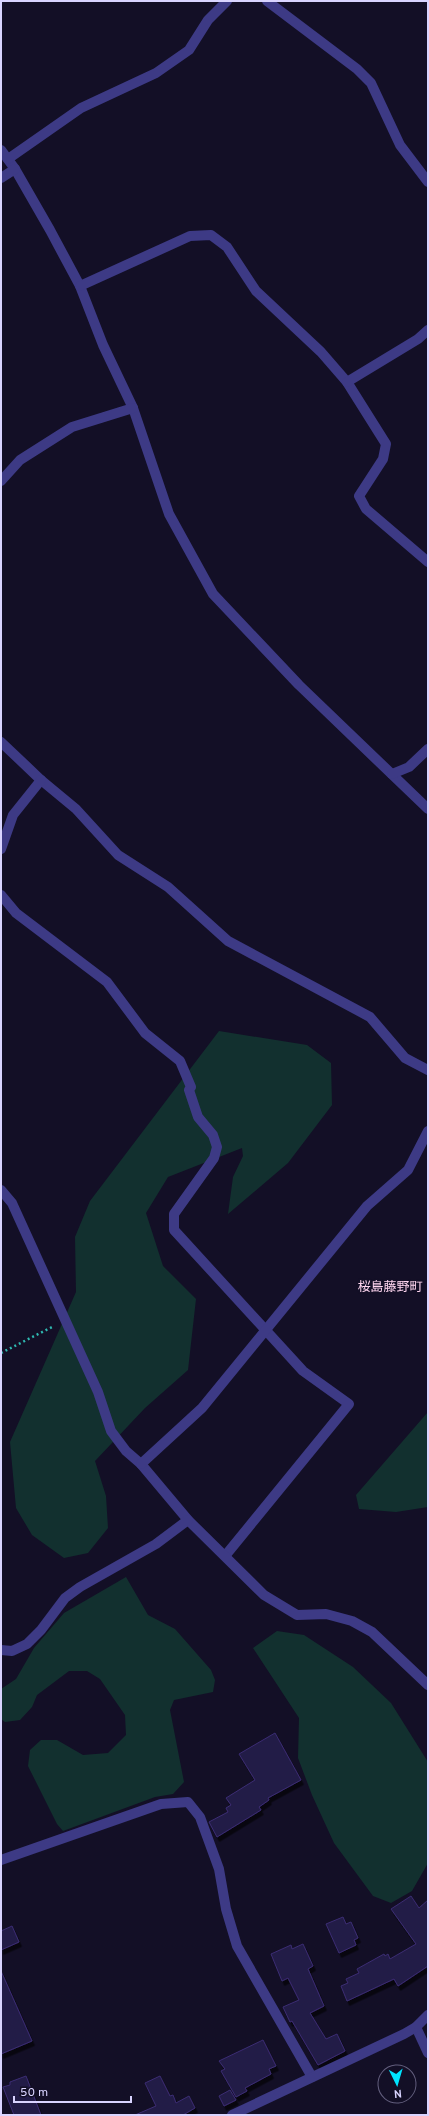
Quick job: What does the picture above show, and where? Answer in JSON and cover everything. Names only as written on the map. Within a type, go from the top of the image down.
[{"type":"street","points":[[8,159],[81,108],[156,73],[189,50],[208,20],[227,1]]},
{"type":"street","points":[[267,1],[357,69],[371,83],[400,145],[428,182]]},
{"type":"street","points":[[1,150],[15,169],[80,286],[103,345],[133,408],[169,514],[213,594],[299,685],[428,809]]},
{"type":"street","points":[[1,178],[15,169]]},
{"type":"street","points":[[80,286],[190,236],[211,235],[227,247],[256,291],[321,352],[347,382],[386,444],[383,459],[359,496],[366,509],[428,562]]},
{"type":"street","points":[[347,382],[418,339],[428,330]]},
{"type":"street","points":[[1,481],[20,460],[72,427],[133,408]]},
{"type":"street","points":[[1,742],[41,780],[76,809],[118,855],[168,887],[228,941],[370,1017],[405,1058],[428,1070]]},
{"type":"street","points":[[392,774],[409,767],[428,749]]},
{"type":"street","points":[[1,849],[13,815],[41,780]]},
{"type":"street","points":[[1,895],[16,913],[107,982],[145,1033],[180,1061],[191,1087],[189,1090],[198,1117],[213,1135],[217,1147],[214,1158],[174,1214],[174,1230],[303,1371],[349,1404],[225,1556]]},
{"type":"street","points":[[142,1464],[202,1408],[367,1206],[408,1170],[428,1131]]},
{"type":"street","points":[[1,1190],[12,1203],[98,1392],[111,1431],[126,1451],[142,1464],[188,1520],[264,1595],[297,1615],[326,1614],[352,1621],[372,1632],[428,1685]]},
{"type":"street","points":[[1,1650],[12,1651],[26,1644],[41,1630],[65,1598],[80,1587],[156,1544],[188,1520]]},
{"type":"street","points":[[1,1860],[147,1808],[161,1804],[188,1802],[200,1817],[219,1869],[226,1909],[237,1946],[312,2077]]},
{"type":"street","points":[[232,2115],[404,2034],[416,2027],[428,2015]]},
{"type":"street","points":[[416,2027],[428,2053]]},
{"type":"path","points":[[1,1353],[65,1321]]},
{"type":"green space","points":[[219,1031],[307,1045],[331,1063],[332,1105],[288,1163],[228,1214],[233,1177],[243,1156],[242,1148],[168,1177],[146,1213],[163,1266],[196,1299],[188,1370],[145,1408],[95,1461],[106,1496],[108,1528],[88,1553],[64,1558],[32,1535],[16,1508],[10,1442],[76,1292],[75,1237],[90,1201]]},
{"type":"green space","points":[[428,1412],[428,1507],[396,1512],[359,1509],[356,1495]]},
{"type":"green space","points":[[126,1577],[148,1615],[175,1629],[211,1670],[215,1680],[213,1692],[174,1700],[170,1710],[184,1782],[173,1794],[155,1797],[63,1831],[57,1824],[28,1766],[30,1750],[41,1740],[57,1740],[83,1755],[108,1753],[126,1735],[125,1715],[100,1679],[87,1671],[69,1671],[37,1695],[32,1707],[20,1720],[5,1722],[1,1719],[1,1689],[16,1679],[34,1648],[64,1613]]},
{"type":"green space","points":[[277,1631],[304,1635],[353,1667],[391,1703],[428,1762],[428,1863],[412,1891],[391,1903],[373,1896],[334,1843],[312,1795],[298,1758],[299,1718],[253,1648]]},
{"type":"building","points":[[275,1733],[301,1780],[268,1798],[269,1800],[259,1807],[261,1810],[217,1837],[209,1822],[228,1812],[226,1808],[231,1805],[226,1798],[255,1780],[239,1754]]},
{"type":"building","points":[[411,1896],[419,1908],[428,1900],[428,1966],[398,1986],[394,1979],[347,2001],[341,1986],[348,1983],[346,1979],[359,1973],[357,1969],[384,1954],[385,1956],[388,1954],[390,1959],[416,1944],[391,1909]]},
{"type":"building","points":[[343,1917],[346,1924],[351,1922],[358,1938],[354,1940],[356,1945],[339,1953],[326,1924]]},
{"type":"building","points":[[12,1926],[19,1942],[1,1950],[1,1931]]},
{"type":"building","points":[[303,1944],[313,1966],[308,1969],[324,2006],[310,2013],[326,2039],[337,2034],[345,2051],[318,2065],[292,2021],[290,2022],[283,2007],[299,2000],[288,1978],[282,1981],[271,1954],[291,1945],[292,1949]]},
{"type":"building","points":[[1,1971],[32,2041],[1,2054]]},
{"type":"building","points":[[263,2040],[276,2066],[269,2069],[271,2074],[245,2088],[247,2091],[236,2097],[221,2071],[225,2069],[219,2061]]},
{"type":"building","points":[[26,2076],[41,2115],[14,2115],[3,2087],[10,2085],[10,2082]]},
{"type":"building","points":[[160,2076],[170,2096],[173,2095],[176,2103],[189,2096],[195,2108],[183,2115],[135,2115],[156,2106],[145,2083]]},
{"type":"building","points":[[230,2090],[236,2100],[224,2106],[219,2096]]},
{"type":"district","name":"桜島藤野町","points":[[390,1288]]}]
